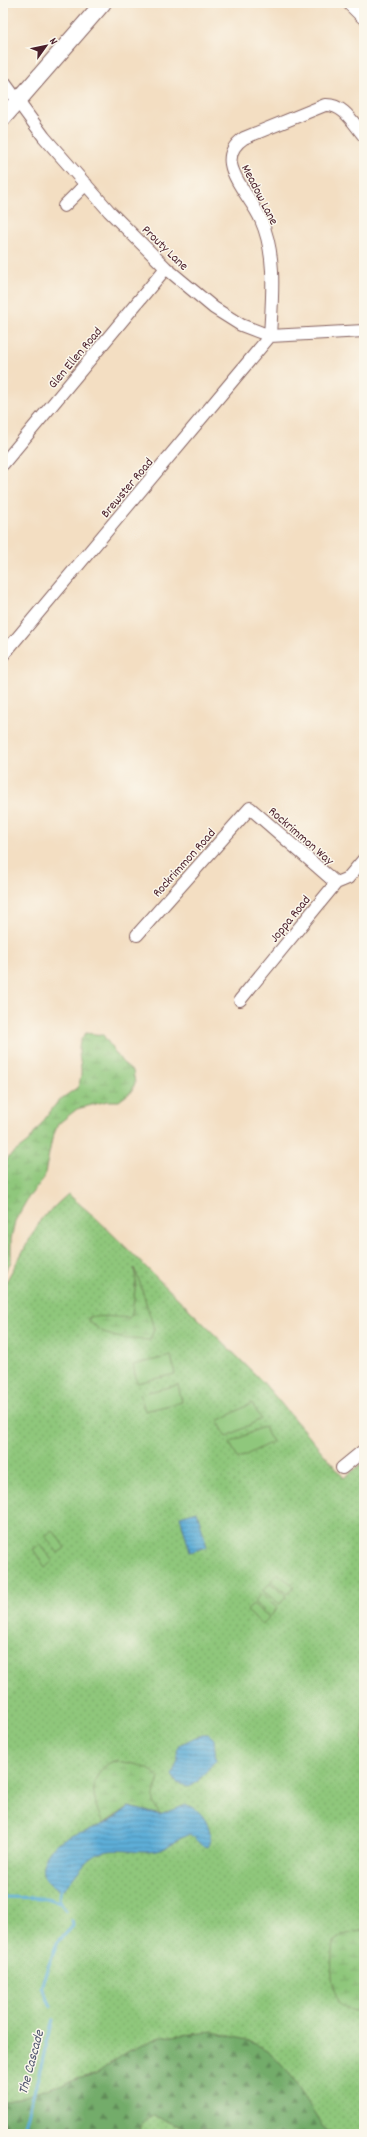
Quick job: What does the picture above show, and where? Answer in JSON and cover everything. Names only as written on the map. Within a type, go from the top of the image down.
[{"type":"main road","points":[[3,118],[103,3]]},
{"type":"street","name":"Prouty Lane","points":[[3,81],[44,136],[86,184],[166,268],[214,308],[242,326],[270,336],[364,331]]},
{"type":"street","name":"Meadow Lane","points":[[270,336],[273,281],[267,240],[259,216],[232,168],[230,161],[233,150],[244,138],[325,105],[341,109],[364,136]]},
{"type":"street","points":[[64,206],[86,184]]},
{"type":"street","name":"Glen Ellen Road","points":[[3,464],[166,268]]},
{"type":"street","name":"Brewster Road","points":[[3,655],[270,336]]},
{"type":"street","name":"Rockrimmon Way","points":[[250,808],[336,883]]},
{"type":"street","name":"Rockrimmon Road","points":[[137,934],[250,808]]},
{"type":"street","name":"Joppa Road","points":[[240,1000],[336,883],[348,878],[364,859]]},
{"type":"street","points":[[342,1468],[364,1450]]},
{"type":"green space","points":[[86,1033],[103,1035],[122,1062],[133,1071],[135,1083],[131,1092],[119,1101],[107,1101],[77,1109],[58,1124],[52,1139],[44,1178],[28,1198],[15,1221],[11,1239],[11,1262],[3,1275],[3,1164],[11,1155],[28,1142],[58,1101],[78,1087],[81,1075],[79,1048],[82,1038]]},
{"type":"green space","points":[[68,1194],[97,1219],[262,1381],[344,1478],[364,1462],[364,2134],[3,2134],[3,1287],[41,1219]]},
{"type":"green space","points":[[134,1268],[154,1329],[150,1340],[127,1339],[107,1334],[90,1322],[88,1318],[104,1316],[129,1318],[132,1315],[136,1281]]},
{"type":"green space","points":[[171,1356],[175,1374],[137,1383],[133,1365]]},
{"type":"green space","points":[[178,1385],[182,1402],[145,1411],[140,1394]]},
{"type":"green space","points":[[252,1403],[261,1419],[226,1437],[218,1421]]},
{"type":"green space","points":[[264,1426],[272,1442],[238,1459],[230,1443]]},
{"type":"green space","points":[[53,1530],[65,1548],[58,1553],[45,1536]]},
{"type":"green space","points":[[41,1544],[53,1562],[45,1567],[33,1549]]},
{"type":"green space","points":[[277,1573],[294,1586],[287,1594],[271,1581]]},
{"type":"green space","points":[[270,1583],[286,1596],[280,1604],[263,1591]]},
{"type":"green space","points":[[261,1594],[277,1608],[271,1616],[254,1602]]},
{"type":"green space","points":[[253,1604],[269,1617],[263,1625],[247,1611]]},
{"type":"green space","points":[[113,1761],[138,1765],[155,1773],[159,1778],[154,1793],[154,1801],[160,1815],[129,1807],[103,1824],[94,1797],[95,1781],[98,1774],[104,1767]]},
{"type":"green space","points":[[364,1930],[364,2005],[355,2011],[343,2006],[335,1993],[332,1976],[333,1942],[343,1935]]},
{"type":"green space","points":[[213,2032],[247,2040],[268,2050],[293,2078],[323,2127],[332,2134],[224,2134],[204,2128],[189,2131],[154,2115],[140,2124],[139,2134],[3,2134],[3,2103],[97,2073],[127,2052],[160,2037]]},
{"type":"water","points":[[197,1511],[207,1547],[190,1552],[180,1516]]},
{"type":"water","points":[[202,1734],[208,1734],[214,1739],[216,1760],[198,1781],[188,1786],[177,1783],[172,1775],[178,1760],[177,1752],[179,1745]]},
{"type":"water","points":[[186,1805],[197,1811],[206,1822],[210,1835],[210,1842],[207,1847],[201,1845],[190,1834],[157,1851],[141,1852],[116,1850],[100,1853],[88,1860],[61,1891],[50,1884],[43,1874],[43,1865],[47,1855],[60,1841],[106,1823],[129,1807],[160,1815]]},
{"type":"waterway","name":"The Cascade","points":[[61,1888],[59,1899],[66,1911]]},
{"type":"waterway","points":[[3,1897],[46,1898],[60,1902]]},
{"type":"waterway","name":"The Cascade","points":[[51,2006],[41,1986],[57,1943],[73,1926],[72,1921]]},
{"type":"waterway","name":"The Cascade","points":[[23,2134],[53,2020]]}]
